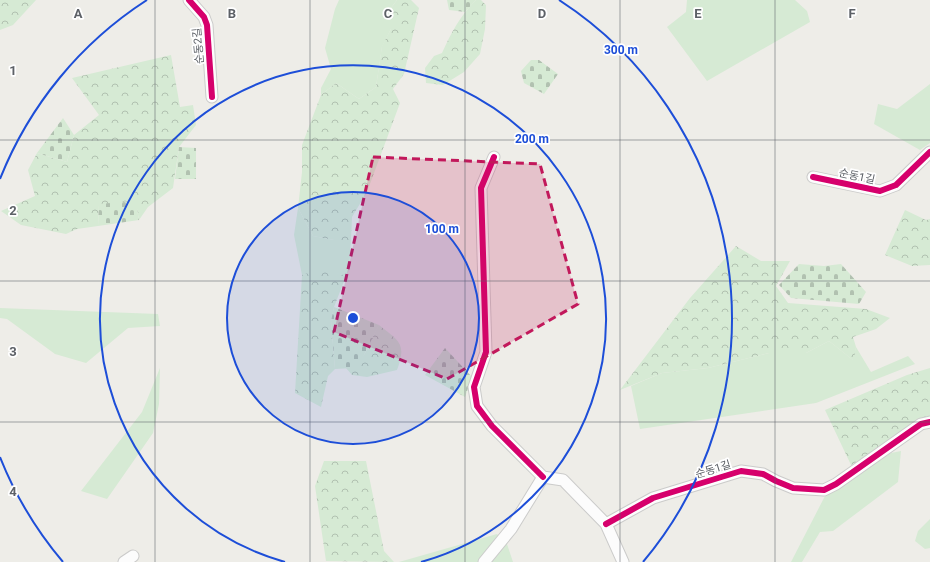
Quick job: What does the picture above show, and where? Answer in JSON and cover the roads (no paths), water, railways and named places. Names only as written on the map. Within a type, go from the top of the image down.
[{"type":"street","name":"순동2길","points":[[189,0],[204,17],[207,24],[212,97]]},
{"type":"street","name":"순동1길","points":[[813,177],[880,191],[896,185],[930,152]]},
{"type":"street","points":[[494,157],[481,188],[486,352],[474,387],[477,406],[492,426],[543,477],[563,480],[606,524],[621,558],[633,562]]},
{"type":"street","name":"순동1길","points":[[606,524],[653,498],[741,471],[763,474],[793,488],[824,490],[836,484],[921,424],[930,422]]},
{"type":"street","points":[[484,562],[511,529],[543,477]]}]
